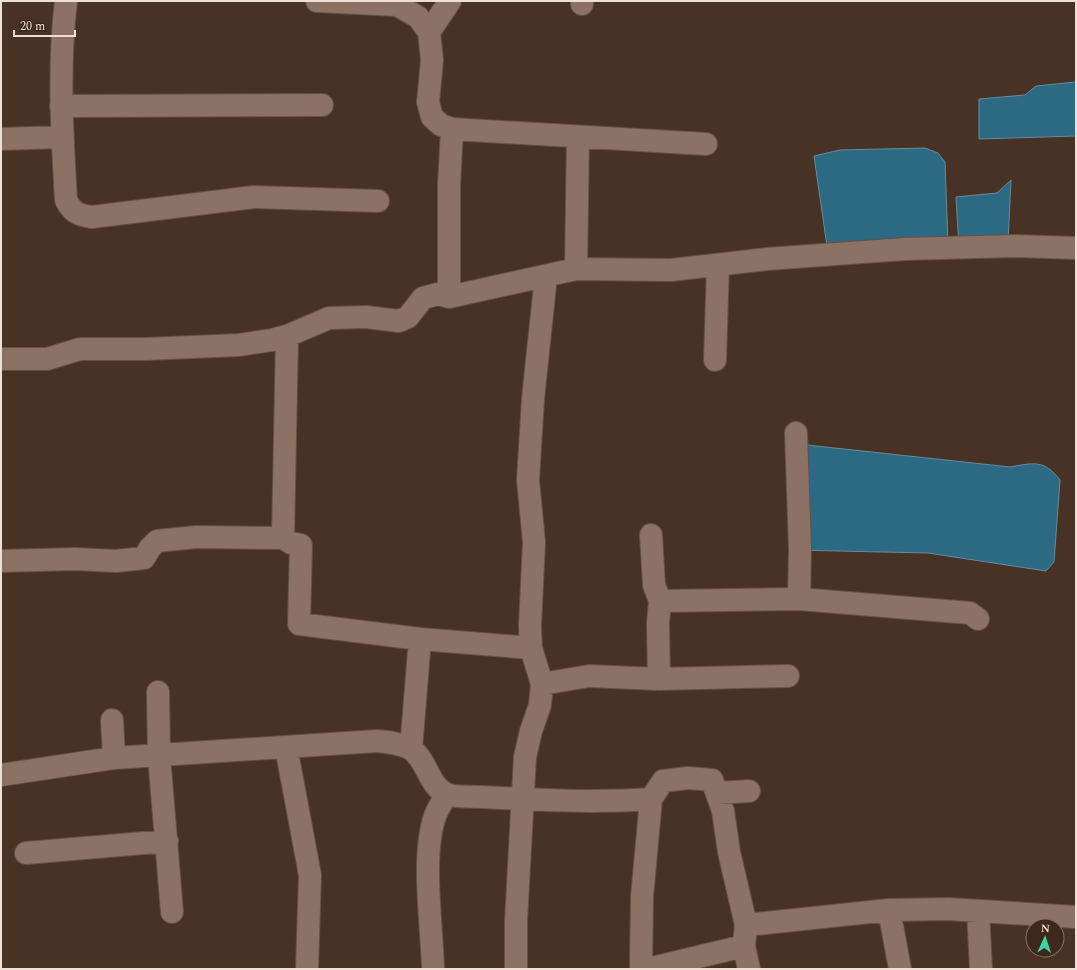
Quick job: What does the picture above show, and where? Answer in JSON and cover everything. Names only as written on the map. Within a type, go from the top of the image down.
[{"type":"street","points":[[66,1],[62,27],[61,106],[66,200],[71,211],[92,217],[254,197],[378,201]]},
{"type":"street","points":[[317,1],[397,5],[418,17],[429,32],[432,60],[428,102],[432,117],[441,125],[452,129],[706,144]]},
{"type":"street","points":[[429,32],[450,1]]},
{"type":"street","points":[[61,106],[322,105]]},
{"type":"street","points":[[449,297],[449,186],[452,129]]},
{"type":"street","points":[[1,140],[62,137]]},
{"type":"street","points":[[576,269],[578,137]]},
{"type":"street","points":[[1,359],[47,359],[80,349],[146,349],[239,344],[287,336],[329,318],[366,317],[400,321],[408,317],[422,298],[438,294],[449,297],[576,269],[671,270],[767,259],[905,249],[1014,246],[1076,248]]},
{"type":"street","points":[[715,360],[718,265]]},
{"type":"street","points":[[516,969],[516,921],[525,757],[531,731],[540,705],[542,684],[531,648],[530,626],[534,542],[528,480],[533,399],[546,276]]},
{"type":"street","points":[[283,538],[287,336]]},
{"type":"street","points":[[796,434],[800,549],[799,599]]},
{"type":"street","points":[[651,535],[654,585],[660,601],[658,623],[659,679]]},
{"type":"street","points":[[1,561],[76,559],[116,561],[144,558],[150,548],[157,541],[196,537],[283,538],[291,543],[301,545],[298,624],[420,639],[531,648]]},
{"type":"street","points":[[660,601],[799,599],[970,613],[978,619]]},
{"type":"street","points":[[411,748],[420,639]]},
{"type":"street","points":[[542,684],[589,676],[659,679],[788,676]]},
{"type":"street","points":[[158,692],[159,756],[172,912]]},
{"type":"street","points":[[112,720],[114,758]]},
{"type":"street","points":[[1,775],[114,758],[377,741],[396,743],[411,748],[425,765],[436,786],[447,794],[625,801],[651,799]]},
{"type":"street","points":[[286,747],[310,875],[307,969]]},
{"type":"street","points":[[641,969],[642,897],[651,799],[663,781],[688,778],[712,780],[718,793],[723,811],[729,852],[745,935],[749,969]]},
{"type":"street","points":[[718,793],[749,791]]},
{"type":"street","points":[[433,969],[428,862],[431,832],[435,816],[447,794]]},
{"type":"street","points":[[26,853],[167,842]]},
{"type":"street","points":[[648,969],[745,935],[889,910],[948,909],[1076,917]]},
{"type":"street","points":[[889,910],[900,969]]},
{"type":"street","points":[[978,911],[981,969]]},
{"type":"water","points":[[1076,82],[1076,136],[979,139],[979,99],[1025,95],[1036,86]]},
{"type":"water","points":[[925,148],[938,153],[945,162],[948,243],[827,246],[814,156],[840,150]]},
{"type":"water","points":[[1011,180],[1008,242],[959,247],[956,197],[997,193]]},
{"type":"water","points":[[807,445],[1010,467],[1025,464],[1038,464],[1043,466],[1054,473],[1060,480],[1054,562],[1046,571],[928,553],[793,550]]}]
